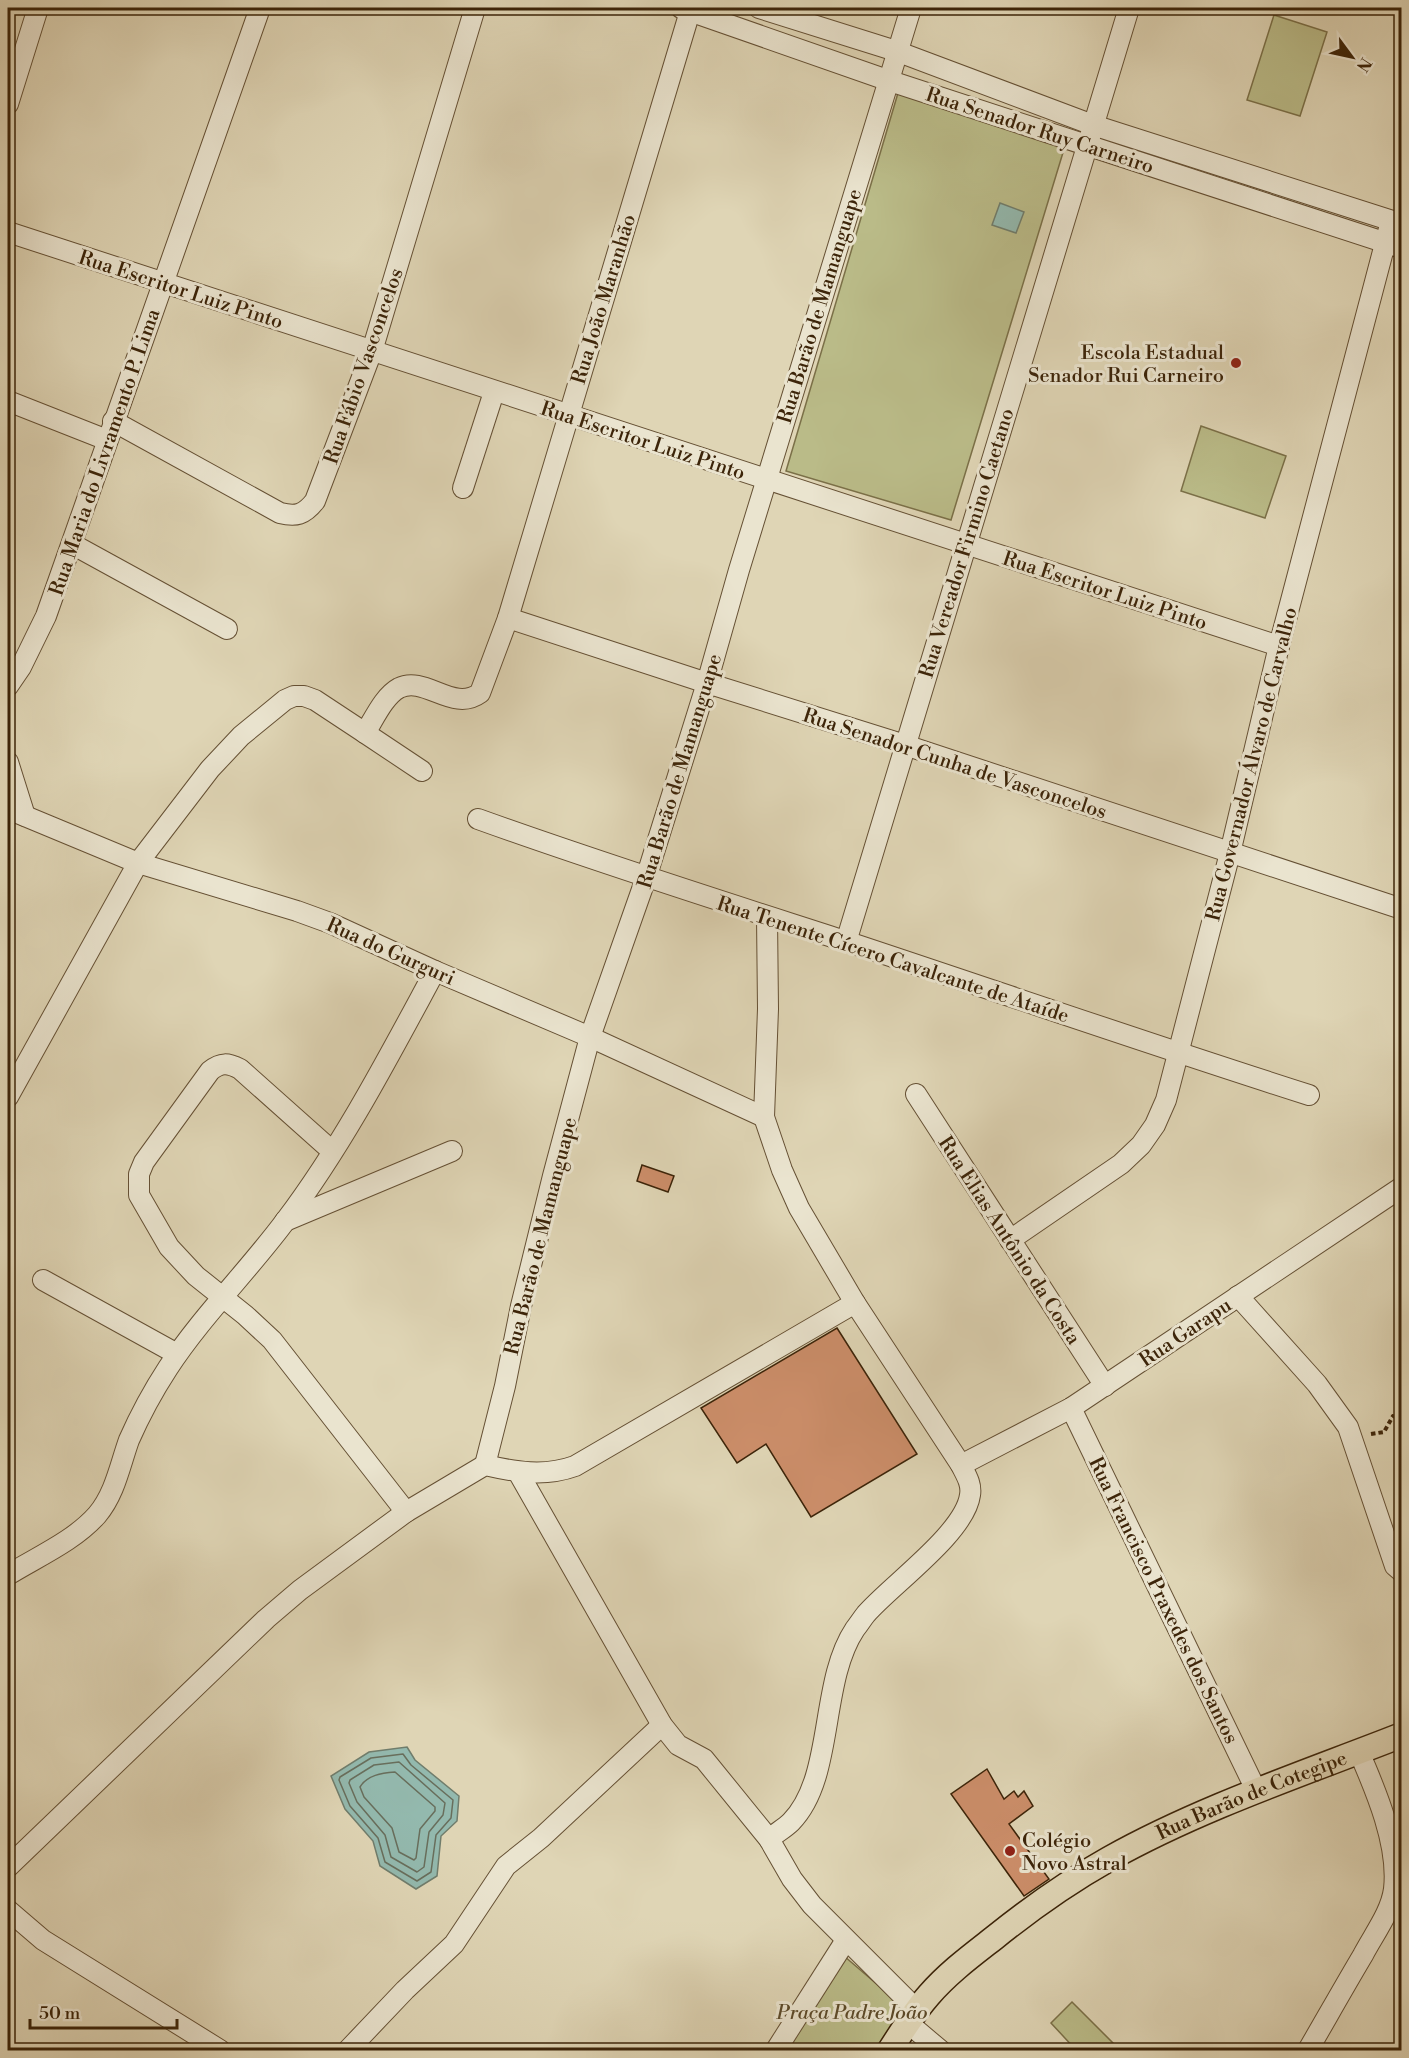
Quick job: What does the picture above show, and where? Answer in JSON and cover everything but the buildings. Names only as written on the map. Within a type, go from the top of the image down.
[{"type":"main road","name":"Rua Barão de Cotegipe","points":[[890,2050],[912,2016],[950,1973],[1028,1911],[1070,1882],[1111,1858],[1170,1829],[1401,1735]]},
{"type":"street","points":[[8,104],[38,8]]},
{"type":"street","name":"Rua Maria do Livramento P. Lima","points":[[8,686],[21,667],[46,616],[260,8]]},
{"type":"street","name":"Rua Fábio Vasconcelos","points":[[110,431],[280,513],[292,516],[301,515],[309,510],[315,501],[372,351],[475,8]]},
{"type":"street","name":"Rua Senador Ruy Carneiro","points":[[687,8],[887,80],[1394,245]]},
{"type":"street","name":"Rua João Maranhão","points":[[365,733],[391,694],[399,688],[418,687],[460,700],[473,699],[480,693],[508,618],[687,8]]},
{"type":"street","name":"Rua Senador Ruy Carneiro","points":[[759,8],[896,51],[1093,125],[1396,222]]},
{"type":"street","name":"Rua Barão de Mamanguape","points":[[485,1465],[550,1187],[590,1037],[646,878],[707,683],[766,480],[911,8]]},
{"type":"street","name":"Rua Vereador Firmino Caetano","points":[[846,942],[1129,8]]},
{"type":"street","points":[[1204,183],[1211,163]]},
{"type":"street","name":"Rua Governador Álvaro de Carvalho","points":[[1010,1240],[1121,1164],[1141,1145],[1155,1125],[1166,1100],[1230,853],[1279,646],[1394,245],[1396,222]]},
{"type":"street","name":"Rua Escritor Luiz Pinto","points":[[8,232],[965,546],[1279,646]]},
{"type":"street","points":[[463,489],[494,392]]},
{"type":"street","points":[[8,401],[110,431]]},
{"type":"street","points":[[72,544],[227,629]]},
{"type":"street","name":"Rua Senador Cunha de Vasconcelos","points":[[508,618],[905,745],[1401,909]]},
{"type":"street","points":[[8,1097],[138,863],[210,769],[241,736],[285,700],[294,696],[304,696],[315,700],[422,771]]},
{"type":"street","points":[[8,762],[16,813]]},
{"type":"street","name":"Rua do Gurguri","points":[[16,813],[138,863],[330,923],[590,1037],[764,1117]]},
{"type":"street","name":"Rua Tenente Cícero Cavalcante de Ataíde","points":[[478,819],[646,878],[1309,1095]]},
{"type":"street","points":[[767,917],[768,1009],[764,1117],[782,1170],[798,1208],[855,1303],[961,1465],[970,1487],[967,1506],[960,1518],[933,1550],[866,1614],[852,1635],[835,1678],[812,1788],[791,1822],[769,1839]]},
{"type":"street","points":[[8,1575],[68,1539],[98,1514],[115,1483],[140,1415],[177,1354],[285,1221],[308,1189],[385,1064],[435,971]]},
{"type":"street","points":[[332,1150],[240,1069],[222,1063],[210,1071],[144,1162],[139,1174],[138,1195],[169,1247],[196,1276],[272,1340],[406,1512]]},
{"type":"street","name":"Rua Elias Antônio da Costa","points":[[916,1094],[1105,1386]]},
{"type":"street","points":[[285,1221],[452,1151]]},
{"type":"street","name":"Rua Garapu","points":[[961,1465],[1071,1408],[1401,1187]]},
{"type":"street","points":[[43,1280],[177,1354]]},
{"type":"street","points":[[1238,1296],[1317,1384],[1348,1427],[1395,1566],[1401,1572]]},
{"type":"street","points":[[8,1867],[266,1619],[335,1562],[406,1512],[485,1465],[518,1472],[558,1472],[593,1457],[855,1303]]},
{"type":"street","name":"Rua Francisco Praxedes dos Santos","points":[[1071,1408],[1257,1792]]},
{"type":"street","points":[[518,1472],[662,1725],[678,1745],[704,1759],[769,1839],[792,1879],[812,1905],[846,1940],[940,2050]]},
{"type":"street","points":[[348,2050],[453,1944],[506,1866],[541,1838],[662,1725]]},
{"type":"street","points":[[1308,2050],[1392,1900],[1394,1887],[1392,1857],[1384,1817],[1377,1793],[1359,1752]]},
{"type":"street","points":[[8,1910],[43,1940],[220,2050]]},
{"type":"street","points":[[776,2050],[846,1940]]},
{"type":"path","points":[[1351,1436],[1383,1432],[1393,1416],[1401,1420]]},
{"type":"green space","points":[[1274,15],[1327,32],[1300,116],[1247,100]]},
{"type":"green space","points":[[898,93],[1065,146],[951,520],[786,471]]},
{"type":"green space","points":[[1201,426],[1286,456],[1265,518],[1181,491]]},
{"type":"green space","name":"Praça Padre João","points":[[844,1956],[907,2010],[881,2050],[784,2050]]},
{"type":"green space","points":[[1072,2002],[1114,2044],[1107,2050],[1076,2050],[1051,2023]]},
{"type":"water","points":[[1000,203],[1024,212],[1016,233],[992,225]]},
{"type":"water","points":[[407,1747],[415,1760],[459,1796],[457,1821],[441,1836],[437,1876],[416,1889],[380,1866],[373,1841],[345,1809],[331,1776],[369,1752]]},
{"type":"place","name":"Escola Estadual Senador Rui Carneiro","points":[[1236,363]]},
{"type":"place","name":"Colégio Novo Astral","points":[[1010,1851]]}]
